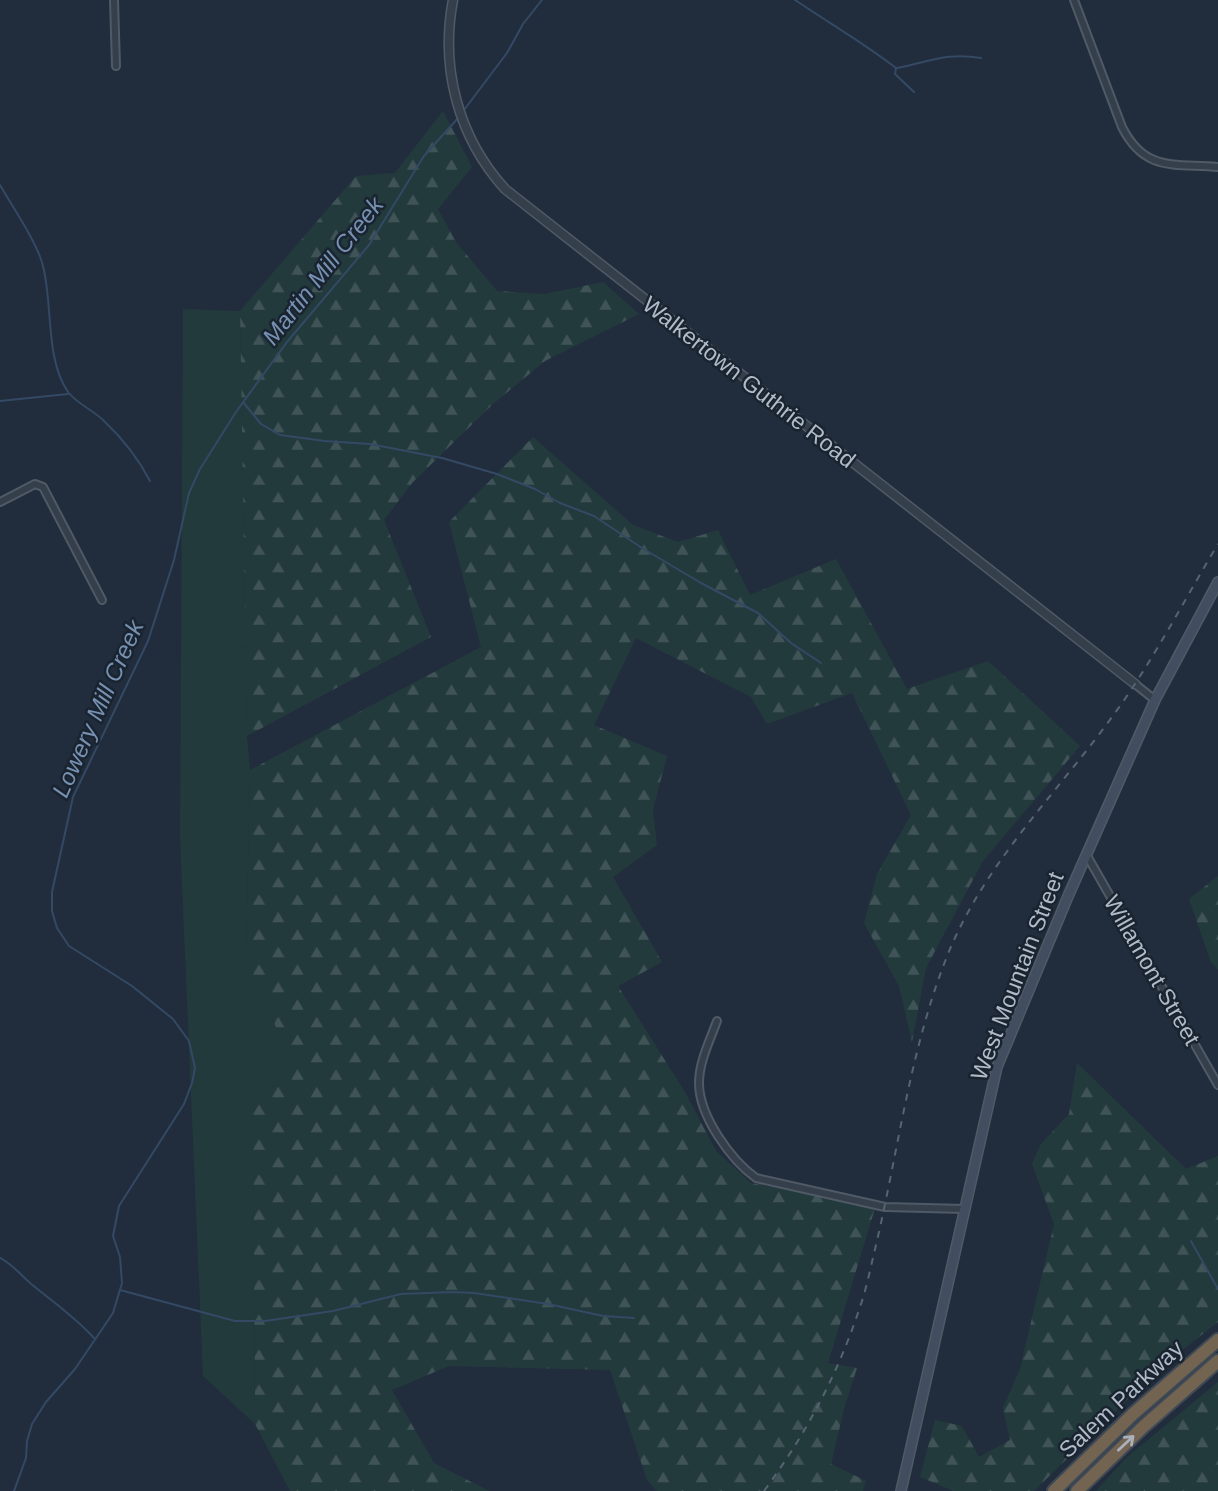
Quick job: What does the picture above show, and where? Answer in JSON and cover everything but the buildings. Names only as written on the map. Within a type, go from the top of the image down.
[{"type":"highway","name":"Salem Parkway","points":[[1054,1491],[1133,1414],[1218,1340]]},
{"type":"highway","name":"Salem Parkway","points":[[1077,1491],[1135,1434],[1218,1361]]},
{"type":"main road","name":"West Mountain Street","points":[[901,1491],[997,1067],[1086,854],[1155,700],[1218,582]]},
{"type":"street","points":[[114,0],[116,66]]},
{"type":"street","name":"Walkertown Guthrie Road","points":[[453,0],[449,25],[451,82],[461,115],[476,149],[490,172],[505,189],[1155,700]]},
{"type":"street","points":[[1074,0],[1122,127],[1133,144],[1146,155],[1163,163],[1184,167],[1218,167]]},
{"type":"street","points":[[0,502],[35,484],[43,487],[102,600]]},
{"type":"street","name":"Willamont Street","points":[[1086,854],[1218,1085]]},
{"type":"street","points":[[717,1021],[700,1074],[701,1098],[729,1154],[748,1173],[765,1181],[885,1207],[965,1209]]},
{"type":"green space","points":[[443,111],[472,167],[438,209],[456,242],[497,291],[545,294],[603,282],[639,314],[545,361],[493,404],[413,482],[384,520],[431,637],[247,736],[240,311],[356,176],[395,173]]},
{"type":"green space","points":[[183,309],[240,311],[247,735],[250,770],[246,960],[292,1063],[253,1112],[255,1424],[203,1376],[180,837]]},
{"type":"green space","points":[[533,437],[633,525],[678,542],[718,530],[750,595],[836,559],[907,689],[988,661],[1080,746],[983,861],[926,968],[912,1042],[899,986],[864,923],[877,874],[911,815],[852,693],[767,724],[751,697],[636,638],[594,725],[667,756],[653,810],[657,845],[613,877],[662,962],[618,986],[685,1092],[716,1151],[751,1183],[876,1205],[828,1363],[857,1368],[831,1464],[866,1481],[863,1491],[657,1491],[647,1480],[610,1370],[449,1366],[392,1390],[434,1463],[489,1491],[290,1491],[255,1424],[253,1112],[292,1063],[246,960],[250,770],[481,647],[449,522]]},
{"type":"green space","points":[[1218,876],[1218,970],[1211,962],[1189,899]]},
{"type":"green space","points":[[1077,1063],[1186,1169],[1218,1156],[1218,1322],[1162,1366],[1034,1491],[954,1491],[920,1477],[935,1420],[962,1426],[979,1457],[1010,1440],[1003,1408],[1020,1369],[1054,1224],[1032,1164],[1040,1145],[1069,1114]]},
{"type":"green space","points":[[1218,1382],[1218,1491],[1096,1491],[1127,1457]]},
{"type":"waterway","name":"Martin Mill Creek","points":[[464,110],[507,53],[523,24],[542,0]]},
{"type":"waterway","points":[[795,0],[896,68],[895,74],[914,92]]},
{"type":"waterway","points":[[897,68],[947,57],[981,58]]},
{"type":"waterway","name":"Lowery Mill Creek","points":[[14,1491],[26,1458],[32,1424],[46,1402],[75,1369],[113,1313],[122,1283],[120,1257],[113,1236],[119,1206],[184,1104],[195,1068],[189,1041],[173,1019],[132,986],[69,946],[57,928],[52,911],[52,892],[73,797],[148,641],[174,560],[189,493],[200,469],[236,412],[287,342],[369,245],[424,156],[459,117]]},
{"type":"waterway","name":"Lowery Mill Creek","points":[[0,185],[30,236],[43,266],[53,348],[61,379],[68,392],[101,418],[124,442],[150,481]]},
{"type":"waterway","points":[[0,401],[68,394]]},
{"type":"waterway","points":[[243,402],[261,424],[280,435],[370,444],[442,458],[497,474],[535,489],[560,503],[594,516],[701,583],[758,613],[791,643],[821,663]]},
{"type":"waterway","points":[[1191,1241],[1218,1289]]},
{"type":"waterway","points":[[0,1258],[94,1338]]},
{"type":"waterway","points":[[120,1290],[235,1321],[265,1321],[333,1311],[401,1294],[452,1292],[548,1304],[603,1316],[634,1318]]},
{"type":"railway","points":[[764,1491],[794,1448],[820,1403],[842,1356],[860,1307],[925,1021],[950,949],[983,886],[1003,857],[1127,696],[1218,544]]}]
